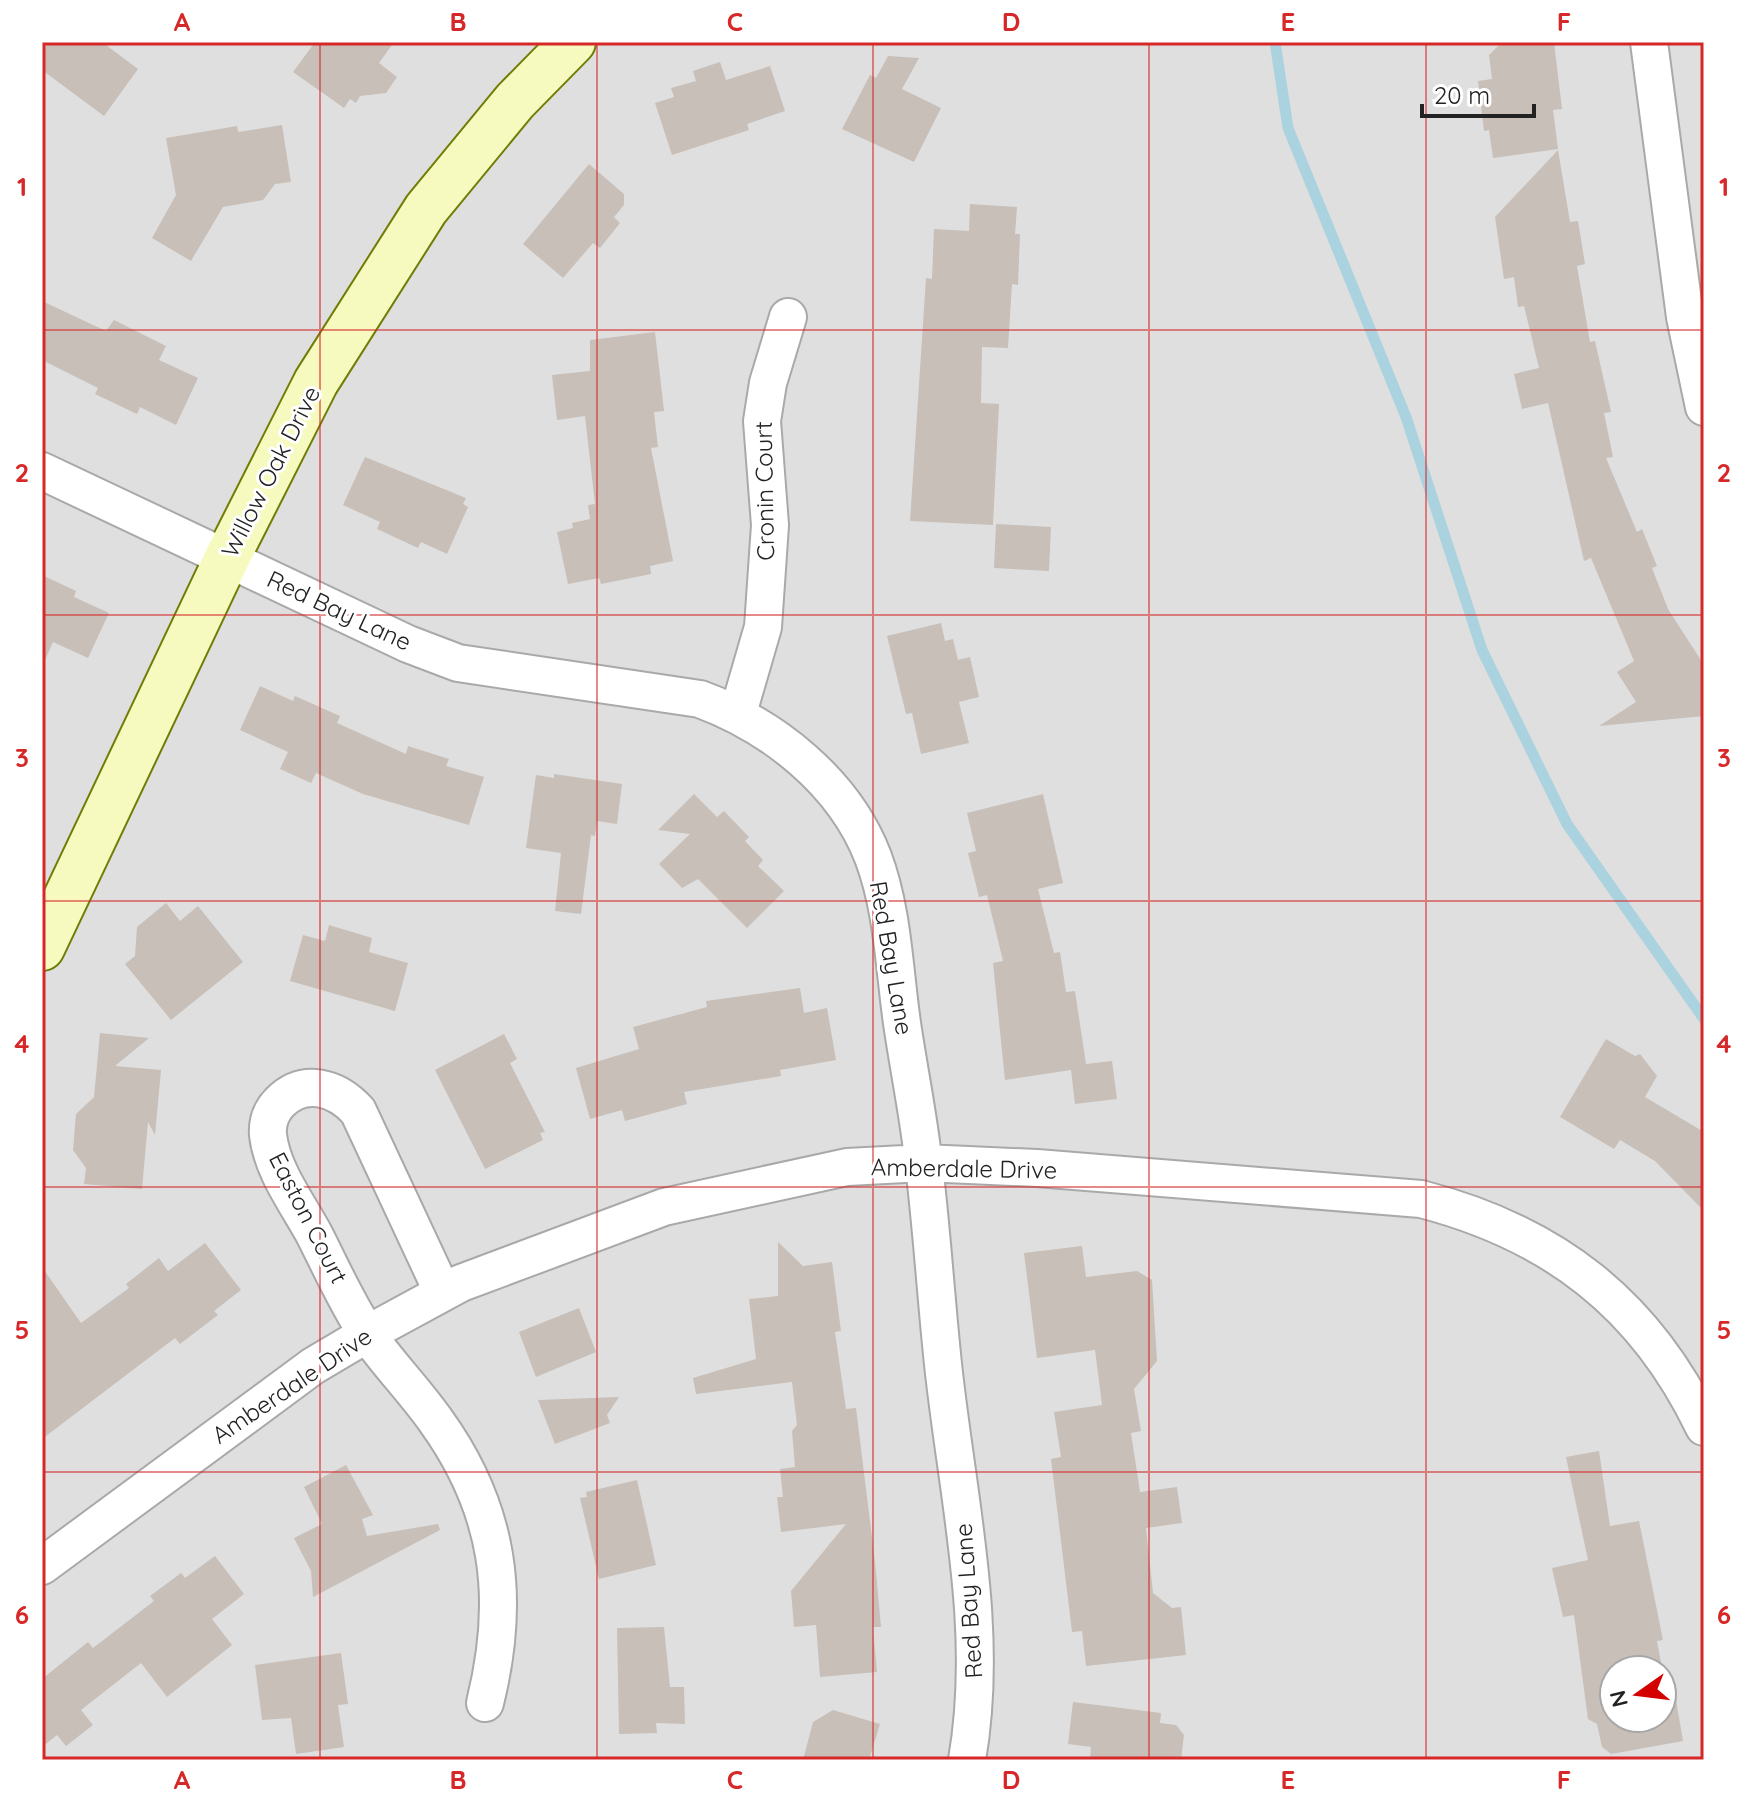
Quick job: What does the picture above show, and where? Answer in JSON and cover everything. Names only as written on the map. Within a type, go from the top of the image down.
[{"type":"street","name":"Willow Oak Drive","points":[[42,948],[227,558],[316,382],[388,265],[469,155],[573,42]]},
{"type":"street","points":[[1649,42],[1685,317],[1704,407]]},
{"type":"street","name":"Cronin Court","points":[[738,713],[763,627],[770,525],[762,421],[768,383],[788,317]]},
{"type":"street","name":"Red Bay Lane","points":[[42,471],[408,644],[458,663],[700,699],[738,713],[778,737],[836,793],[872,855],[889,914],[924,1163],[943,1366],[972,1594],[976,1664],[974,1720],[967,1760]]},
{"type":"street","name":"Easton Court","points":[[367,1334],[277,1165],[268,1133],[271,1111],[292,1090],[316,1087],[344,1096],[358,1111],[442,1291]]},
{"type":"street","name":"Amberdale Drive","points":[[42,1566],[313,1366],[442,1291],[664,1207],[847,1167],[924,1163],[1242,1184],[1421,1199],[1451,1207],[1503,1225],[1553,1252],[1620,1305],[1657,1347],[1688,1394],[1704,1427]]},
{"type":"street","points":[[367,1334],[437,1421],[481,1502],[496,1560],[500,1614],[485,1703]]},
{"type":"shaded area","points":[[42,42],[1704,42],[1704,1760],[42,1760]]},
{"type":"building","points":[[49,42],[102,42],[138,69],[104,116],[42,70],[42,52]]},
{"type":"building","points":[[315,42],[394,42],[379,63],[397,77],[386,93],[360,96],[356,103],[350,99],[344,108],[293,72]]},
{"type":"building","points":[[1502,42],[1554,42],[1562,109],[1553,110],[1558,149],[1493,158],[1489,130],[1484,131],[1478,81],[1492,79],[1489,55]]},
{"type":"building","points":[[888,56],[919,58],[902,89],[941,108],[914,162],[842,129],[870,75],[876,78]]},
{"type":"building","points":[[720,62],[726,80],[770,66],[785,111],[747,124],[749,130],[672,155],[655,103],[674,97],[671,88],[696,81],[693,71]]},
{"type":"building","points":[[282,125],[291,182],[275,184],[263,200],[223,207],[191,261],[152,238],[176,195],[166,138],[237,126],[238,132]]},
{"type":"building","points":[[1558,150],[1570,222],[1578,221],[1585,264],[1577,266],[1590,342],[1595,341],[1611,412],[1604,413],[1613,457],[1606,458],[1637,532],[1642,529],[1657,566],[1652,568],[1668,609],[1704,665],[1704,716],[1599,726],[1636,702],[1617,672],[1634,661],[1591,558],[1584,561],[1548,403],[1522,409],[1514,374],[1539,368],[1524,306],[1518,307],[1514,277],[1504,279],[1495,217]]},
{"type":"building","points":[[589,164],[624,194],[624,205],[614,217],[620,223],[600,248],[593,243],[563,278],[523,244]]},
{"type":"building","points":[[970,204],[1017,207],[1015,234],[1020,234],[1018,285],[1012,284],[1008,348],[982,347],[981,403],[999,404],[993,525],[910,521],[926,278],[932,279],[934,229],[969,231]]},
{"type":"building","points":[[42,301],[106,331],[114,320],[166,346],[159,360],[198,378],[176,425],[140,407],[137,414],[95,394],[98,388],[42,360]]},
{"type":"building","points":[[655,332],[664,411],[654,412],[658,447],[651,448],[673,561],[650,566],[651,574],[601,584],[599,578],[568,584],[557,532],[573,528],[572,523],[590,519],[588,505],[595,504],[585,416],[557,420],[552,375],[590,371],[590,340]]},
{"type":"building","points":[[365,457],[466,498],[463,504],[468,507],[447,554],[421,542],[418,548],[377,529],[380,522],[343,505]]},
{"type":"building","points":[[996,524],[1051,527],[1049,571],[994,568]]},
{"type":"building","points":[[42,575],[76,591],[74,597],[109,613],[88,658],[53,642],[42,667]]},
{"type":"building","points":[[941,623],[945,641],[953,639],[958,660],[970,657],[979,697],[959,702],[969,743],[921,754],[912,713],[906,714],[887,636]]},
{"type":"building","points":[[260,686],[293,701],[295,696],[340,716],[337,723],[406,754],[408,746],[449,759],[446,766],[484,777],[469,825],[363,794],[316,773],[311,783],[280,769],[288,752],[240,730]]},
{"type":"building","points":[[554,774],[622,784],[617,824],[597,821],[595,836],[591,835],[581,914],[555,911],[561,853],[526,848],[536,775],[554,778]]},
{"type":"building","points":[[694,794],[717,817],[724,811],[749,837],[745,841],[763,860],[758,866],[784,891],[747,928],[698,879],[682,888],[659,864],[690,834],[658,830]]},
{"type":"building","points":[[1043,794],[1063,883],[1038,889],[1054,953],[1060,952],[1066,992],[1075,991],[1086,1064],[1112,1061],[1117,1099],[1075,1104],[1071,1070],[1005,1080],[993,963],[1003,961],[987,895],[979,897],[968,853],[976,851],[967,813]]},
{"type":"building","points":[[166,903],[180,921],[198,906],[243,962],[171,1020],[125,964],[135,956],[137,927]]},
{"type":"building","points":[[329,925],[372,938],[369,952],[408,963],[395,1011],[290,981],[303,935],[325,941]]},
{"type":"building","points":[[800,988],[804,1013],[827,1008],[836,1060],[780,1070],[781,1076],[684,1092],[687,1104],[625,1121],[622,1110],[590,1119],[576,1068],[639,1049],[633,1027],[707,1007],[706,1001]]},
{"type":"building","points":[[100,1033],[149,1038],[115,1066],[161,1070],[155,1135],[148,1122],[142,1189],[84,1184],[86,1168],[73,1150],[76,1114],[94,1097]]},
{"type":"building","points":[[504,1034],[517,1059],[510,1063],[545,1132],[540,1133],[543,1140],[485,1169],[435,1070]]},
{"type":"building","points":[[1606,1039],[1635,1056],[1640,1054],[1657,1076],[1645,1097],[1704,1132],[1704,1211],[1655,1161],[1620,1140],[1614,1149],[1560,1117]]},
{"type":"building","points":[[778,1242],[803,1266],[832,1262],[841,1331],[835,1332],[846,1409],[856,1408],[875,1562],[881,1627],[873,1627],[877,1672],[820,1677],[816,1625],[794,1627],[791,1591],[846,1524],[781,1532],[777,1497],[783,1497],[780,1469],[795,1467],[792,1431],[797,1425],[792,1382],[696,1394],[693,1378],[756,1359],[749,1299],[778,1296]]},
{"type":"building","points":[[205,1243],[241,1290],[214,1311],[218,1315],[180,1344],[175,1338],[42,1439],[42,1267],[81,1323],[129,1288],[126,1284],[159,1258],[168,1271]]},
{"type":"building","points":[[1082,1246],[1086,1277],[1137,1271],[1152,1280],[1157,1361],[1134,1389],[1141,1431],[1131,1433],[1140,1492],[1177,1487],[1182,1523],[1146,1528],[1153,1593],[1172,1608],[1181,1607],[1186,1655],[1086,1666],[1082,1631],[1072,1632],[1051,1459],[1061,1457],[1054,1412],[1102,1405],[1095,1350],[1037,1358],[1024,1253]]},
{"type":"building","points":[[579,1308],[596,1352],[536,1377],[519,1332]]},
{"type":"building","points":[[619,1397],[607,1415],[610,1423],[555,1444],[538,1400]]},
{"type":"building","points":[[1599,1451],[1610,1526],[1639,1521],[1663,1640],[1657,1641],[1659,1654],[1598,1654],[1598,1729],[1597,1724],[1588,1719],[1574,1615],[1563,1617],[1552,1568],[1588,1560],[1566,1457]]},
{"type":"building","points":[[346,1465],[373,1515],[362,1519],[367,1536],[438,1524],[440,1530],[313,1597],[311,1571],[294,1538],[322,1524],[304,1487]]},
{"type":"building","points":[[637,1480],[656,1565],[599,1579],[580,1498],[587,1497],[586,1492]]},
{"type":"building","points":[[215,1556],[244,1594],[212,1619],[232,1645],[167,1697],[141,1663],[81,1710],[93,1725],[66,1746],[57,1735],[42,1747],[42,1679],[88,1642],[93,1648],[154,1601],[150,1596],[181,1573],[185,1578]]},
{"type":"building","points":[[664,1627],[670,1687],[684,1687],[685,1724],[656,1723],[657,1733],[619,1734],[617,1628]]},
{"type":"building","points":[[341,1653],[348,1704],[338,1705],[344,1747],[296,1754],[291,1718],[262,1720],[255,1665]]},
{"type":"building","points":[[1073,1702],[1161,1713],[1160,1723],[1176,1725],[1184,1735],[1181,1760],[1090,1760],[1091,1747],[1068,1744]]},
{"type":"building","points":[[833,1710],[880,1724],[869,1760],[803,1760],[813,1722]]},
{"type":"building","points":[[1678,1712],[1683,1741],[1611,1754],[1602,1747],[1599,1734],[1678,1734]]},
{"type":"waterway","points":[[1275,42],[1288,128],[1406,417],[1482,650],[1567,824],[1704,1019]]}]
